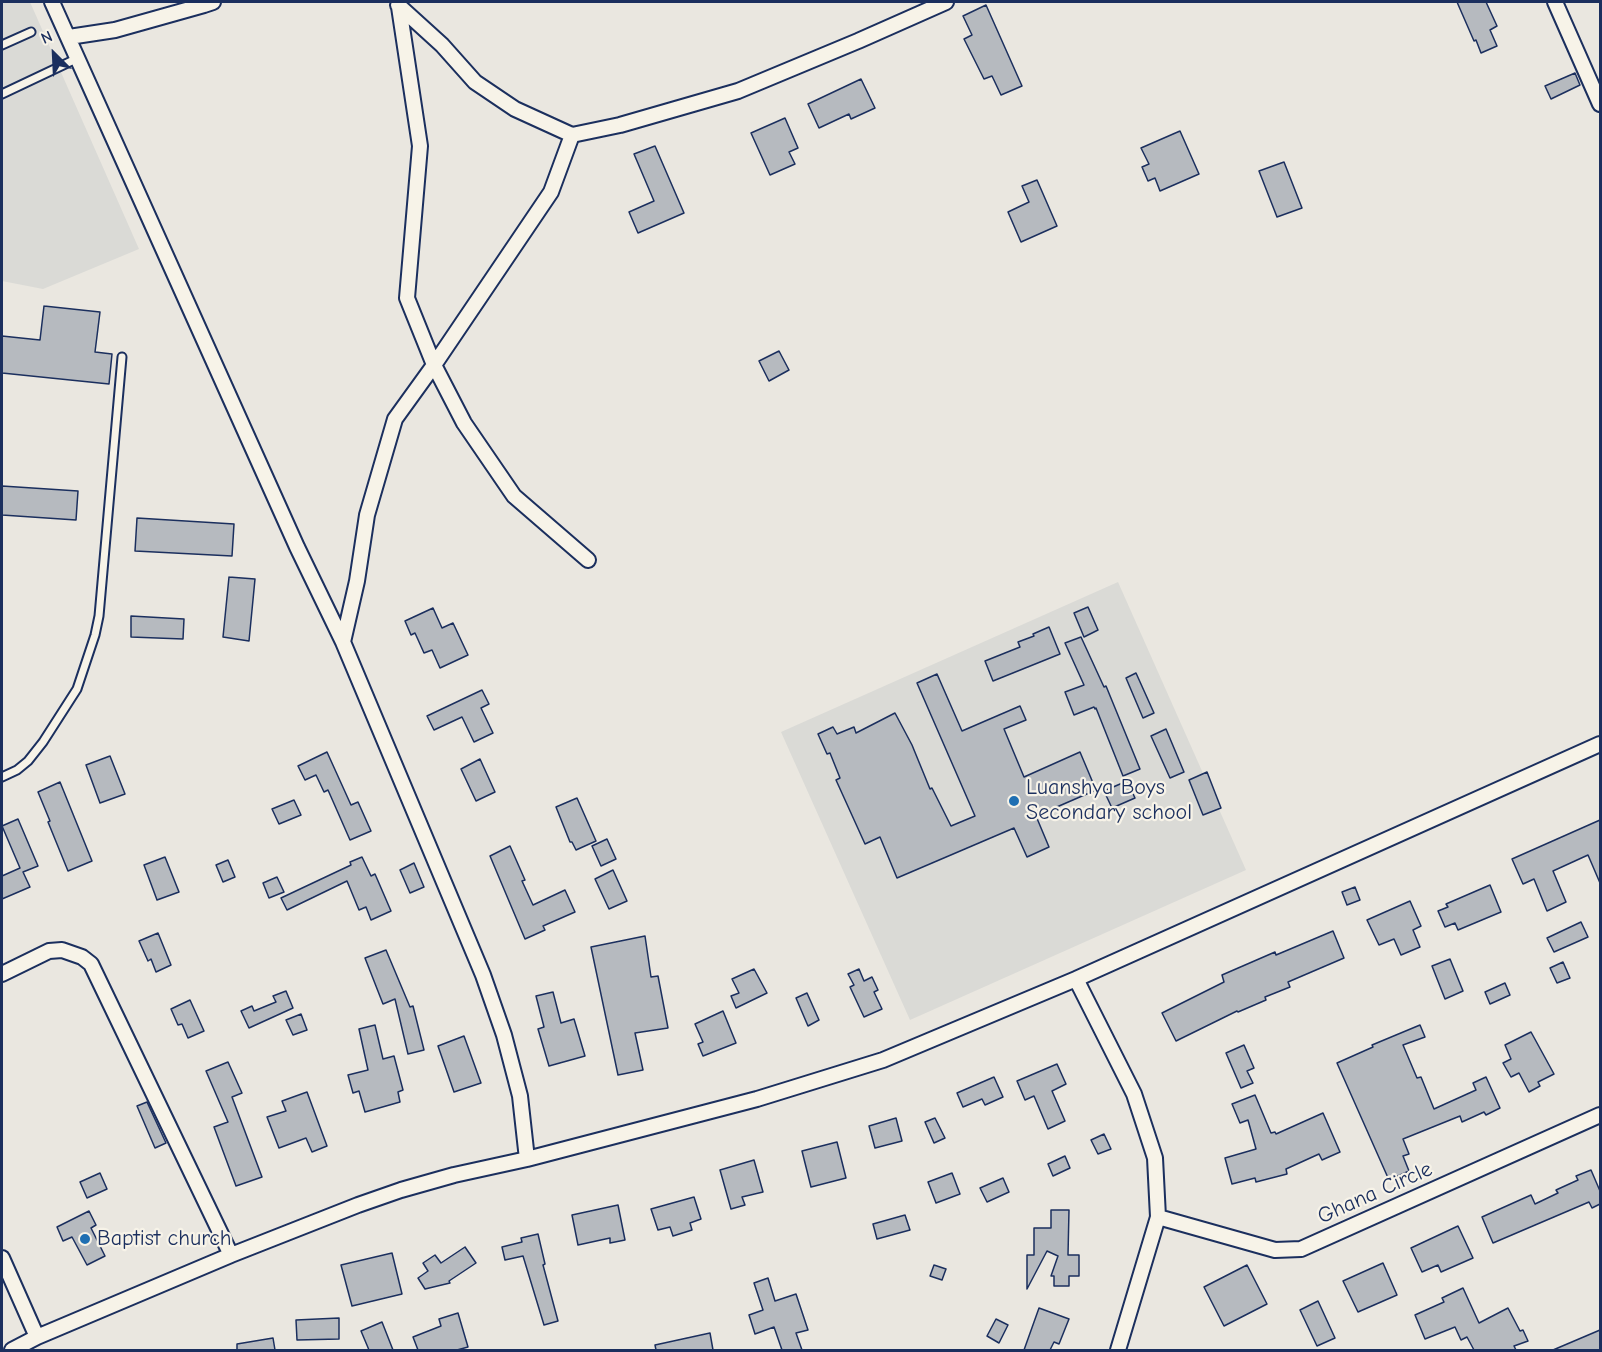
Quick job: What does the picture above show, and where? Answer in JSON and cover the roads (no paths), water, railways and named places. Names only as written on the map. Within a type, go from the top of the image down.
[{"type":"street","points":[[52,2],[297,547],[343,642],[483,975],[504,1035],[520,1096],[527,1159]]},
{"type":"street","points":[[69,37],[116,30],[213,2]]},
{"type":"street","points":[[398,4],[442,45],[475,82],[515,109],[572,135],[620,125],[738,91],[946,2]]},
{"type":"street","points":[[1555,2],[1600,104]]},
{"type":"street","points":[[398,4],[420,146],[407,298],[434,365],[464,423],[514,496],[588,560]]},
{"type":"street","points":[[343,642],[357,581],[367,515],[394,419],[434,365],[551,192],[572,135]]},
{"type":"street","points":[[12,1350],[36,1337],[231,1255],[401,1190],[757,1099],[883,1060],[1077,979],[1600,744]]},
{"type":"street","points":[[2,974],[49,951],[62,950],[82,957],[92,964],[231,1255]]},
{"type":"street","points":[[1077,979],[1134,1094],[1155,1158],[1158,1217],[1119,1350]]},
{"type":"street","name":"Ghana Circle","points":[[1158,1217],[1275,1250],[1301,1249],[1600,1115]]},
{"type":"street","points":[[2,1258],[36,1337]]},
{"type":"lane","points":[[2,45],[31,32]]},
{"type":"lane","points":[[2,94],[78,58]]},
{"type":"lane","points":[[2,777],[17,770],[28,761],[44,742],[77,689],[95,635],[99,616],[123,357]]},
{"type":"place","name":"Luanshya Boys Secondary school","points":[[1014,801]]},
{"type":"place","name":"Baptist church","points":[[85,1239]]}]
